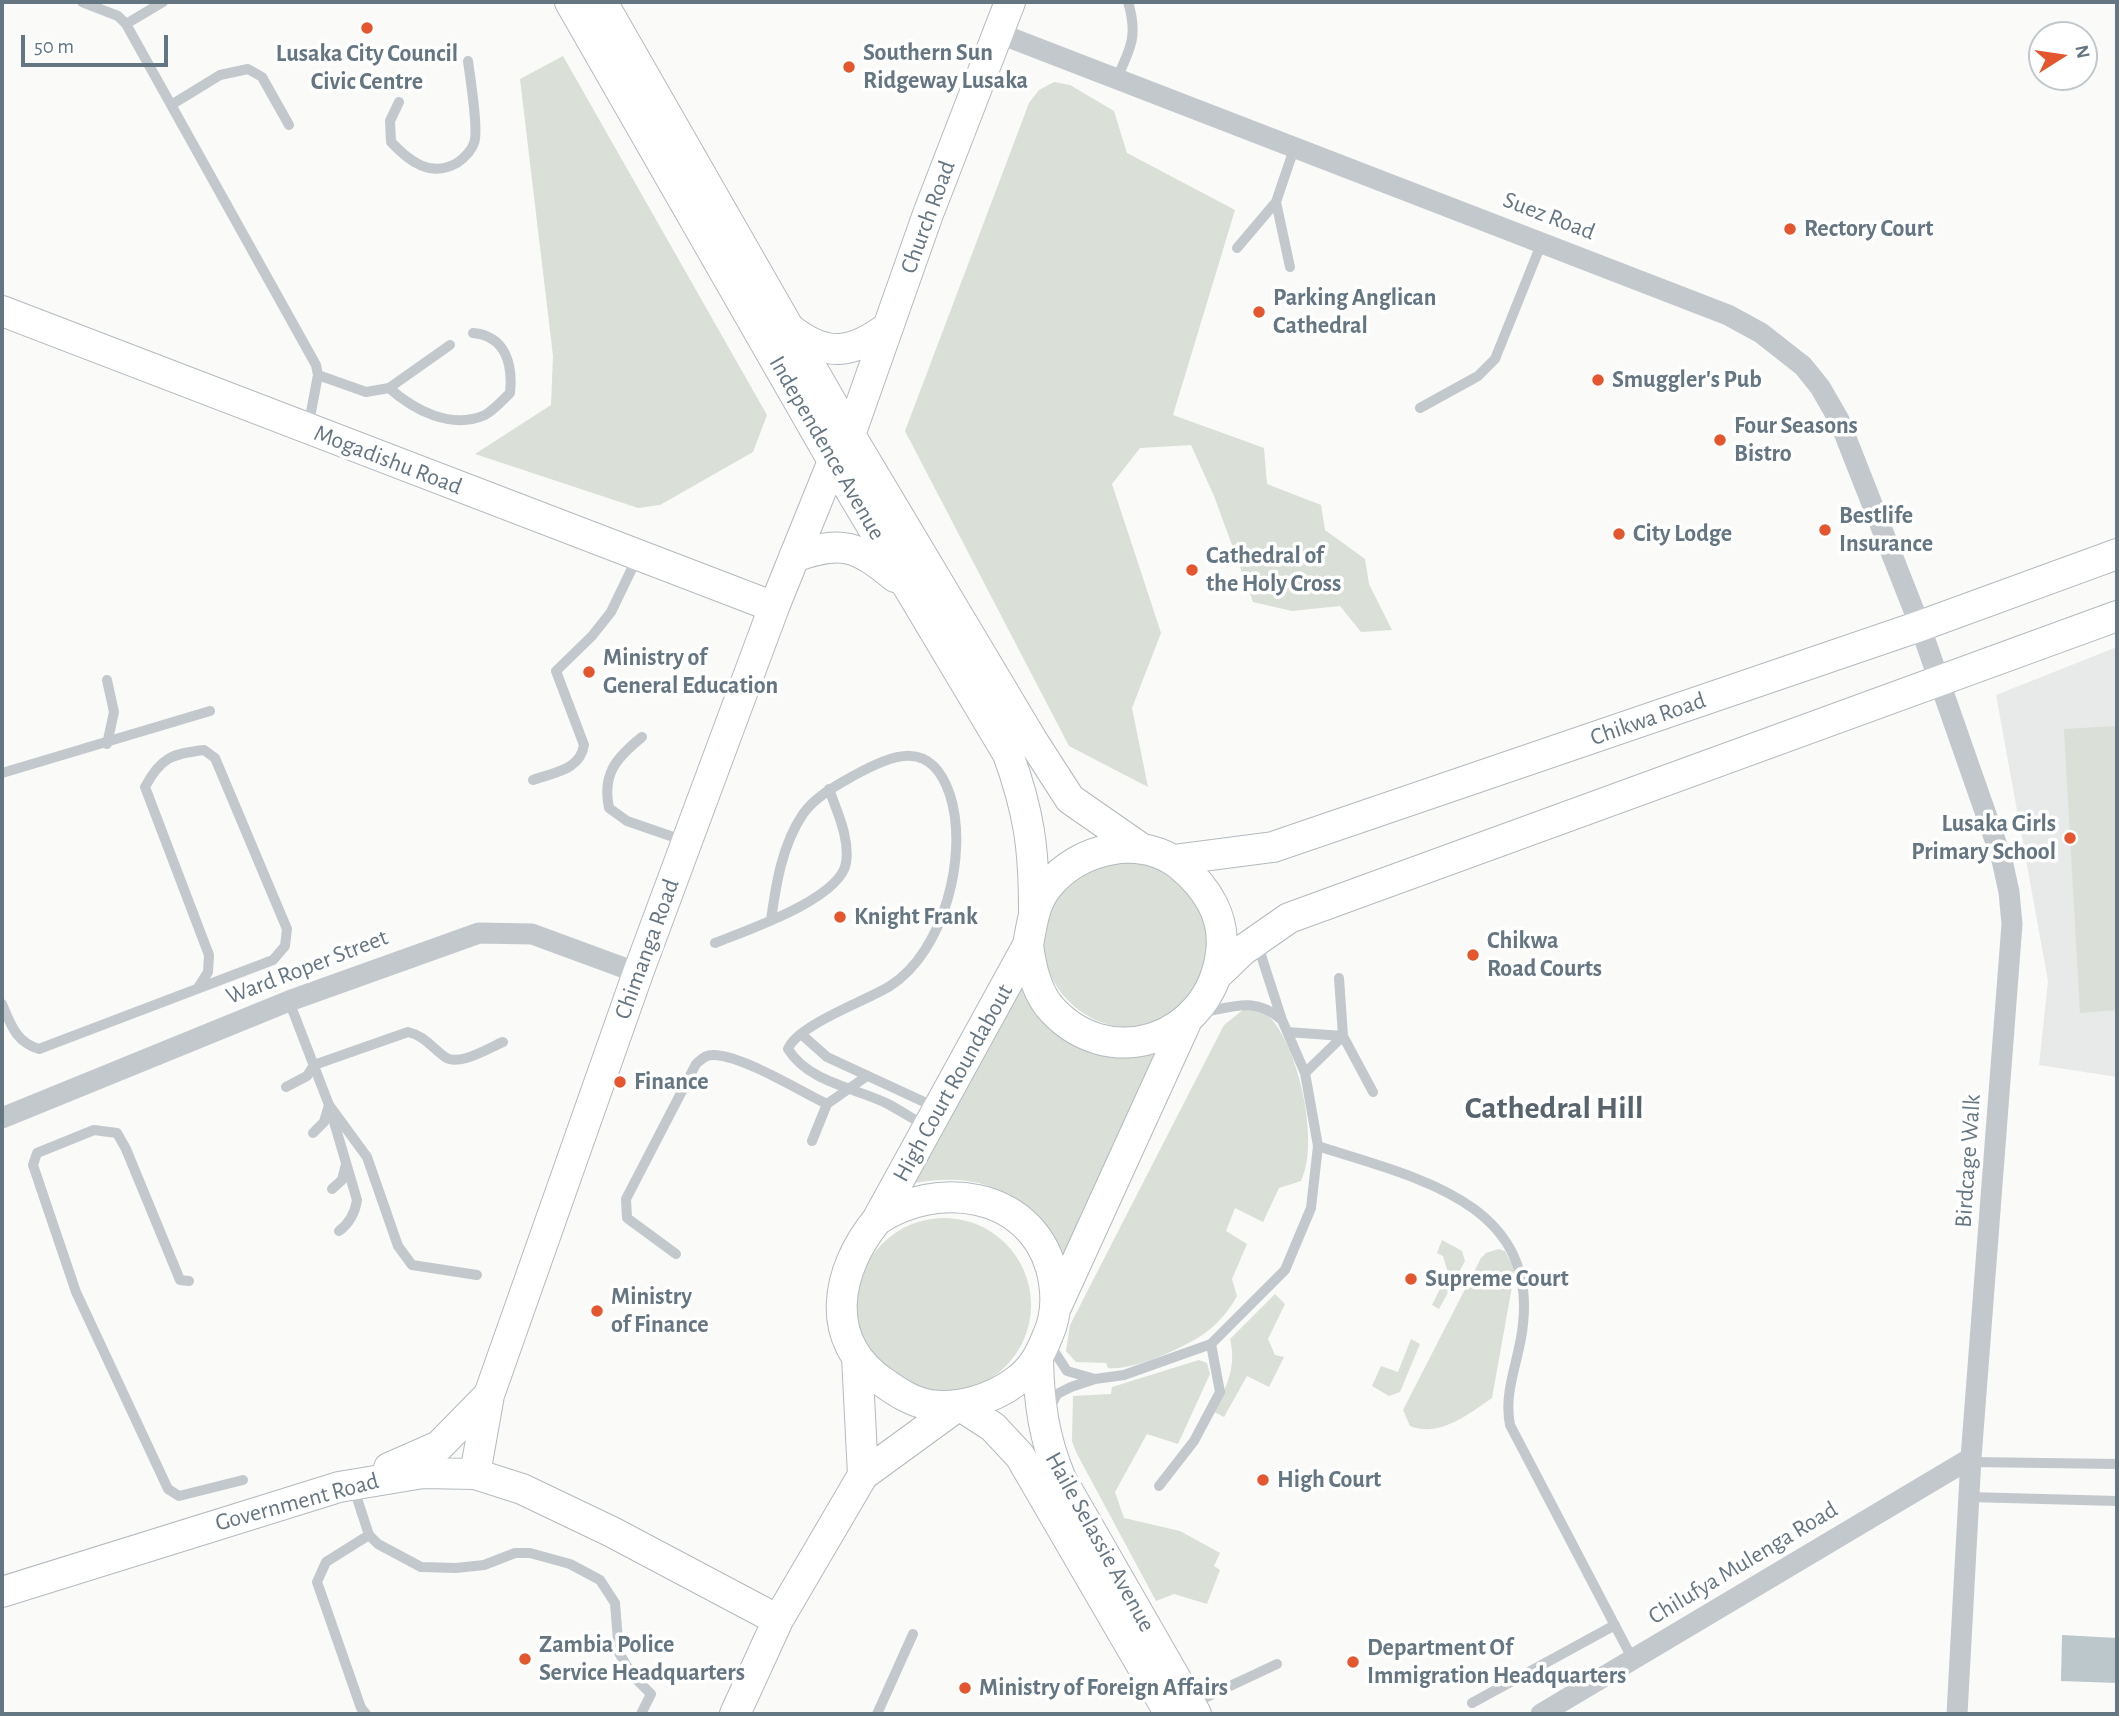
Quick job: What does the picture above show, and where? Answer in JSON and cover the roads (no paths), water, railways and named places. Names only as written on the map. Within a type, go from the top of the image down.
[{"type":"main road","name":"Independence Avenue","points":[[570,2],[833,461],[1008,754],[1032,832],[1034,910]]},
{"type":"main road","name":"Independence Avenue","points":[[602,2],[850,435],[1070,799],[1142,849]]},
{"type":"main road","name":"Church Road","points":[[850,435],[928,214],[1010,2]]},
{"type":"main road","name":"Mogadishu Road","points":[[2,311],[774,607]]},
{"type":"main road","points":[[789,328],[823,347],[844,350],[864,345],[888,327]]},
{"type":"main road","name":"Chimanga Road","points":[[475,1474],[489,1395],[638,973],[774,607],[833,461],[850,435]]},
{"type":"main road","points":[[794,557],[824,546],[848,547],[868,555],[909,588]]},
{"type":"main road","name":"Chikwa Road","points":[[1173,860],[1273,847],[1920,626],[2117,554]]},
{"type":"main road","points":[[1219,973],[1265,934],[1289,918],[2117,616]]},
{"type":"main road","name":"High Court Roundabout","points":[[1115,848],[1142,849],[1173,860],[1198,881],[1215,909],[1223,941],[1219,973],[1209,995],[1190,1018],[1056,1307],[1042,1350],[1003,1391],[959,1405],[929,1405],[901,1395],[877,1379],[857,1357],[844,1330],[840,1300],[846,1270],[858,1243],[877,1220],[1028,945],[1034,910],[1047,887],[1066,867],[1089,855],[1115,848]]},
{"type":"main road","name":"High Court Roundabout","points":[[1028,945],[1033,976],[1048,1004],[1070,1025],[1098,1039],[1128,1043],[1159,1037],[1190,1018]]},
{"type":"main road","name":"High Court Roundabout","points":[[877,1220],[898,1206],[923,1198],[948,1195],[973,1197],[997,1205],[1018,1219],[1036,1237],[1048,1258],[1055,1282],[1056,1307]]},
{"type":"main road","name":"Haile Selassie Avenue","points":[[1042,1350],[1042,1422],[1046,1446],[1182,1712]]},
{"type":"main road","points":[[857,1357],[863,1475]]},
{"type":"main road","points":[[364,1482],[439,1446],[471,1417],[489,1395]]},
{"type":"main road","points":[[735,1714],[778,1620],[863,1475],[959,1405]]},
{"type":"main road","name":"Haile Selassie Avenue","points":[[959,1405],[993,1427],[1020,1456],[1182,1712]]},
{"type":"main road","name":"Government Road","points":[[2,1592],[364,1482],[423,1473],[475,1474],[522,1489],[589,1521],[778,1620]]},
{"type":"street","name":"Suez Road","points":[[998,33],[1728,315],[1760,333],[1803,366],[1821,387],[1839,420],[1920,626]]},
{"type":"street","name":"Birdcage Walk","points":[[1920,626],[2001,860],[2009,892],[2012,924],[1971,1460],[1957,1714]]},
{"type":"street","name":"Ward Roper Street","points":[[2,1118],[82,1083],[289,1001],[461,937],[496,931],[547,938],[638,973]]},
{"type":"street","name":"Chilufya Mulenga Road","points":[[1541,1714],[1971,1460]]},
{"type":"lane","points":[[82,2],[118,16],[126,24],[316,365],[318,375],[308,429]]},
{"type":"lane","points":[[126,24],[163,2]]},
{"type":"lane","points":[[1118,78],[1133,43],[1134,27],[1128,2]]},
{"type":"lane","points":[[399,102],[390,121],[391,142],[408,160],[430,170],[465,158],[475,141],[468,61]]},
{"type":"lane","points":[[172,105],[220,75],[248,69],[262,77],[289,125]]},
{"type":"lane","points":[[1237,248],[1276,202],[1295,146]]},
{"type":"lane","points":[[1276,202],[1290,267]]},
{"type":"lane","points":[[1420,408],[1478,376],[1495,359],[1542,242]]},
{"type":"lane","points":[[389,388],[412,408],[457,421],[485,414],[510,393],[512,374],[505,349],[485,334],[473,333]]},
{"type":"lane","points":[[318,375],[366,392],[389,388],[450,345]]},
{"type":"lane","points":[[533,779],[576,764],[582,756],[584,745],[556,671],[592,636],[611,612],[639,556]]},
{"type":"lane","points":[[107,680],[114,712],[107,744]]},
{"type":"lane","points":[[2,773],[107,744],[210,711]]},
{"type":"lane","points":[[642,737],[618,756],[605,789],[609,808],[627,821],[688,842]]},
{"type":"lane","points":[[2,1004],[13,1030],[24,1044],[39,1049],[273,960],[285,946],[287,929],[215,758],[204,750],[176,754],[156,766],[145,787],[209,955],[208,972],[198,988]]},
{"type":"lane","points":[[771,920],[781,864],[790,839],[804,814],[829,789],[893,756],[922,758],[939,772],[951,799],[955,854],[941,922],[920,958],[892,985],[801,1034],[789,1046],[791,1053],[806,1067],[832,1083],[849,1086],[934,1118]]},
{"type":"lane","points":[[715,943],[804,904],[832,885],[843,873],[847,847],[829,789]]},
{"type":"lane","points":[[1042,1422],[1057,1394],[1095,1379],[1124,1375],[1211,1343],[1284,1269],[1311,1208],[1318,1146],[1306,1073],[1282,1020],[1261,955],[1265,934]]},
{"type":"lane","points":[[1339,978],[1343,1036],[1373,1092]]},
{"type":"lane","points":[[289,1001],[329,1105],[357,1200],[356,1210],[346,1226],[339,1231]]},
{"type":"lane","points":[[1190,1018],[1243,1004],[1267,1007],[1282,1020]]},
{"type":"lane","points":[[286,1087],[307,1076],[314,1065],[408,1032],[426,1040],[446,1058],[460,1060],[503,1042]]},
{"type":"lane","points":[[1287,1032],[1343,1036]]},
{"type":"lane","points":[[801,1034],[827,1058],[867,1076],[934,1118]]},
{"type":"lane","points":[[1306,1073],[1343,1036]]},
{"type":"lane","points":[[676,1254],[627,1218],[625,1208],[626,1199],[696,1064],[705,1056],[716,1055],[758,1069],[827,1104]]},
{"type":"lane","points":[[812,1141],[827,1104],[849,1086],[867,1076]]},
{"type":"lane","points":[[313,1133],[324,1122],[329,1105]]},
{"type":"lane","points":[[329,1105],[367,1157],[398,1246],[412,1265],[477,1275]]},
{"type":"lane","points":[[189,1281],[180,1280],[117,1133],[94,1130],[37,1153],[33,1165],[76,1292],[168,1489],[179,1496],[243,1480]]},
{"type":"lane","points":[[1318,1146],[1445,1189],[1479,1211],[1507,1243],[1523,1292],[1523,1325],[1508,1398],[1510,1425],[1633,1660]]},
{"type":"lane","points":[[332,1189],[342,1180],[346,1164]]},
{"type":"lane","points":[[1159,1486],[1194,1441],[1220,1392],[1211,1343]]},
{"type":"lane","points":[[1042,1350],[1067,1371],[1095,1379]]},
{"type":"lane","points":[[1971,1460],[2117,1464]]},
{"type":"lane","points":[[364,1482],[369,1535],[377,1544],[421,1567],[456,1568],[484,1564],[515,1553],[530,1553],[570,1564],[600,1580],[615,1603],[619,1653],[633,1676],[652,1694],[641,1714]]},
{"type":"lane","points":[[1969,1497],[2117,1501]]},
{"type":"lane","points":[[366,1714],[317,1583],[326,1562],[369,1535]]},
{"type":"lane","points":[[1472,1703],[1615,1625]]},
{"type":"lane","points":[[877,1714],[913,1634]]},
{"type":"lane","points":[[1182,1712],[1277,1664]]},
{"type":"place","name":"Lusaka City Council Civic Centre","points":[[367,28]]},
{"type":"place","name":"Southern Sun Ridgeway Lusaka","points":[[849,67]]},
{"type":"place","name":"Rectory Court","points":[[1790,229]]},
{"type":"place","name":"Parking Anglican Cathedral","points":[[1259,312]]},
{"type":"place","name":"Smuggler's Pub","points":[[1598,380]]},
{"type":"place","name":"Four Seasons Bistro","points":[[1720,440]]},
{"type":"place","name":"Bestlife Insurance","points":[[1825,530]]},
{"type":"place","name":"City Lodge","points":[[1619,534]]},
{"type":"place","name":"Cathedral of the Holy Cross","points":[[1192,570]]},
{"type":"place","name":"Ministry of General Education","points":[[589,672]]},
{"type":"place","name":"Lusaka Girls Primary School","points":[[2070,838]]},
{"type":"place","name":"Knight Frank","points":[[840,917]]},
{"type":"place","name":"Chikwa Road Courts","points":[[1473,955]]},
{"type":"place","name":"Finance","points":[[620,1082]]},
{"type":"place","name":"Supreme Court","points":[[1411,1279]]},
{"type":"place","name":"Ministry of Finance","points":[[597,1311]]},
{"type":"place","name":"High Court","points":[[1263,1480]]},
{"type":"place","name":"Zambia Police Service Headquarters","points":[[525,1659]]},
{"type":"place","name":"Department Of Immigration Headquarters","points":[[1353,1662]]},
{"type":"place","name":"Ministry of Foreign Affairs","points":[[965,1688]]},
{"type":"district","name":"Cathedral Hill","points":[[1554,1108]]}]
